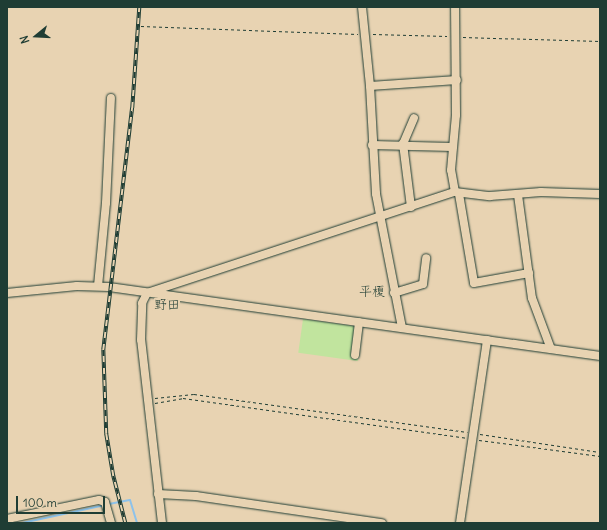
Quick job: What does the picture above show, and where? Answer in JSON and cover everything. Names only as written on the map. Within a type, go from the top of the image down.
[{"type":"street","points":[[362,7],[370,86],[372,145],[379,217],[402,328]]},
{"type":"street","points":[[455,7],[454,36],[457,80],[452,147],[452,170],[474,283],[529,274]]},
{"type":"street","points":[[370,86],[457,80]]},
{"type":"street","points":[[98,286],[106,203],[110,98]]},
{"type":"street","points":[[411,207],[404,147],[414,118]]},
{"type":"street","points":[[372,145],[452,147]]},
{"type":"street","points":[[162,523],[140,340],[142,304],[147,293],[457,193],[490,196],[541,192],[600,194]]},
{"type":"street","points":[[518,195],[532,298],[550,349]]},
{"type":"street","points":[[394,293],[423,284],[426,258]]},
{"type":"street","points":[[7,293],[98,286],[600,356]]},
{"type":"street","points":[[355,355],[359,322]]},
{"type":"street","points":[[460,523],[487,340]]},
{"type":"street","points":[[158,494],[196,496],[382,523]]},
{"type":"street","points":[[7,519],[99,500],[105,502],[111,523]]},
{"type":"path","points":[[141,26],[600,41]]},
{"type":"path","points":[[148,402],[194,394],[600,456]]},
{"type":"path","points":[[148,402],[183,398],[600,452]]},
{"type":"green space","points":[[303,319],[362,327],[358,361],[298,353]]},
{"type":"waterway","points":[[109,504],[130,500],[137,523]]},
{"type":"waterway","points":[[22,523],[105,505]]},
{"type":"railway","points":[[125,523],[113,476],[106,434],[103,350],[132,108],[139,7]]},
{"type":"district","name":"平榎","points":[[372,292]]},
{"type":"district","name":"野田","points":[[167,305]]}]
